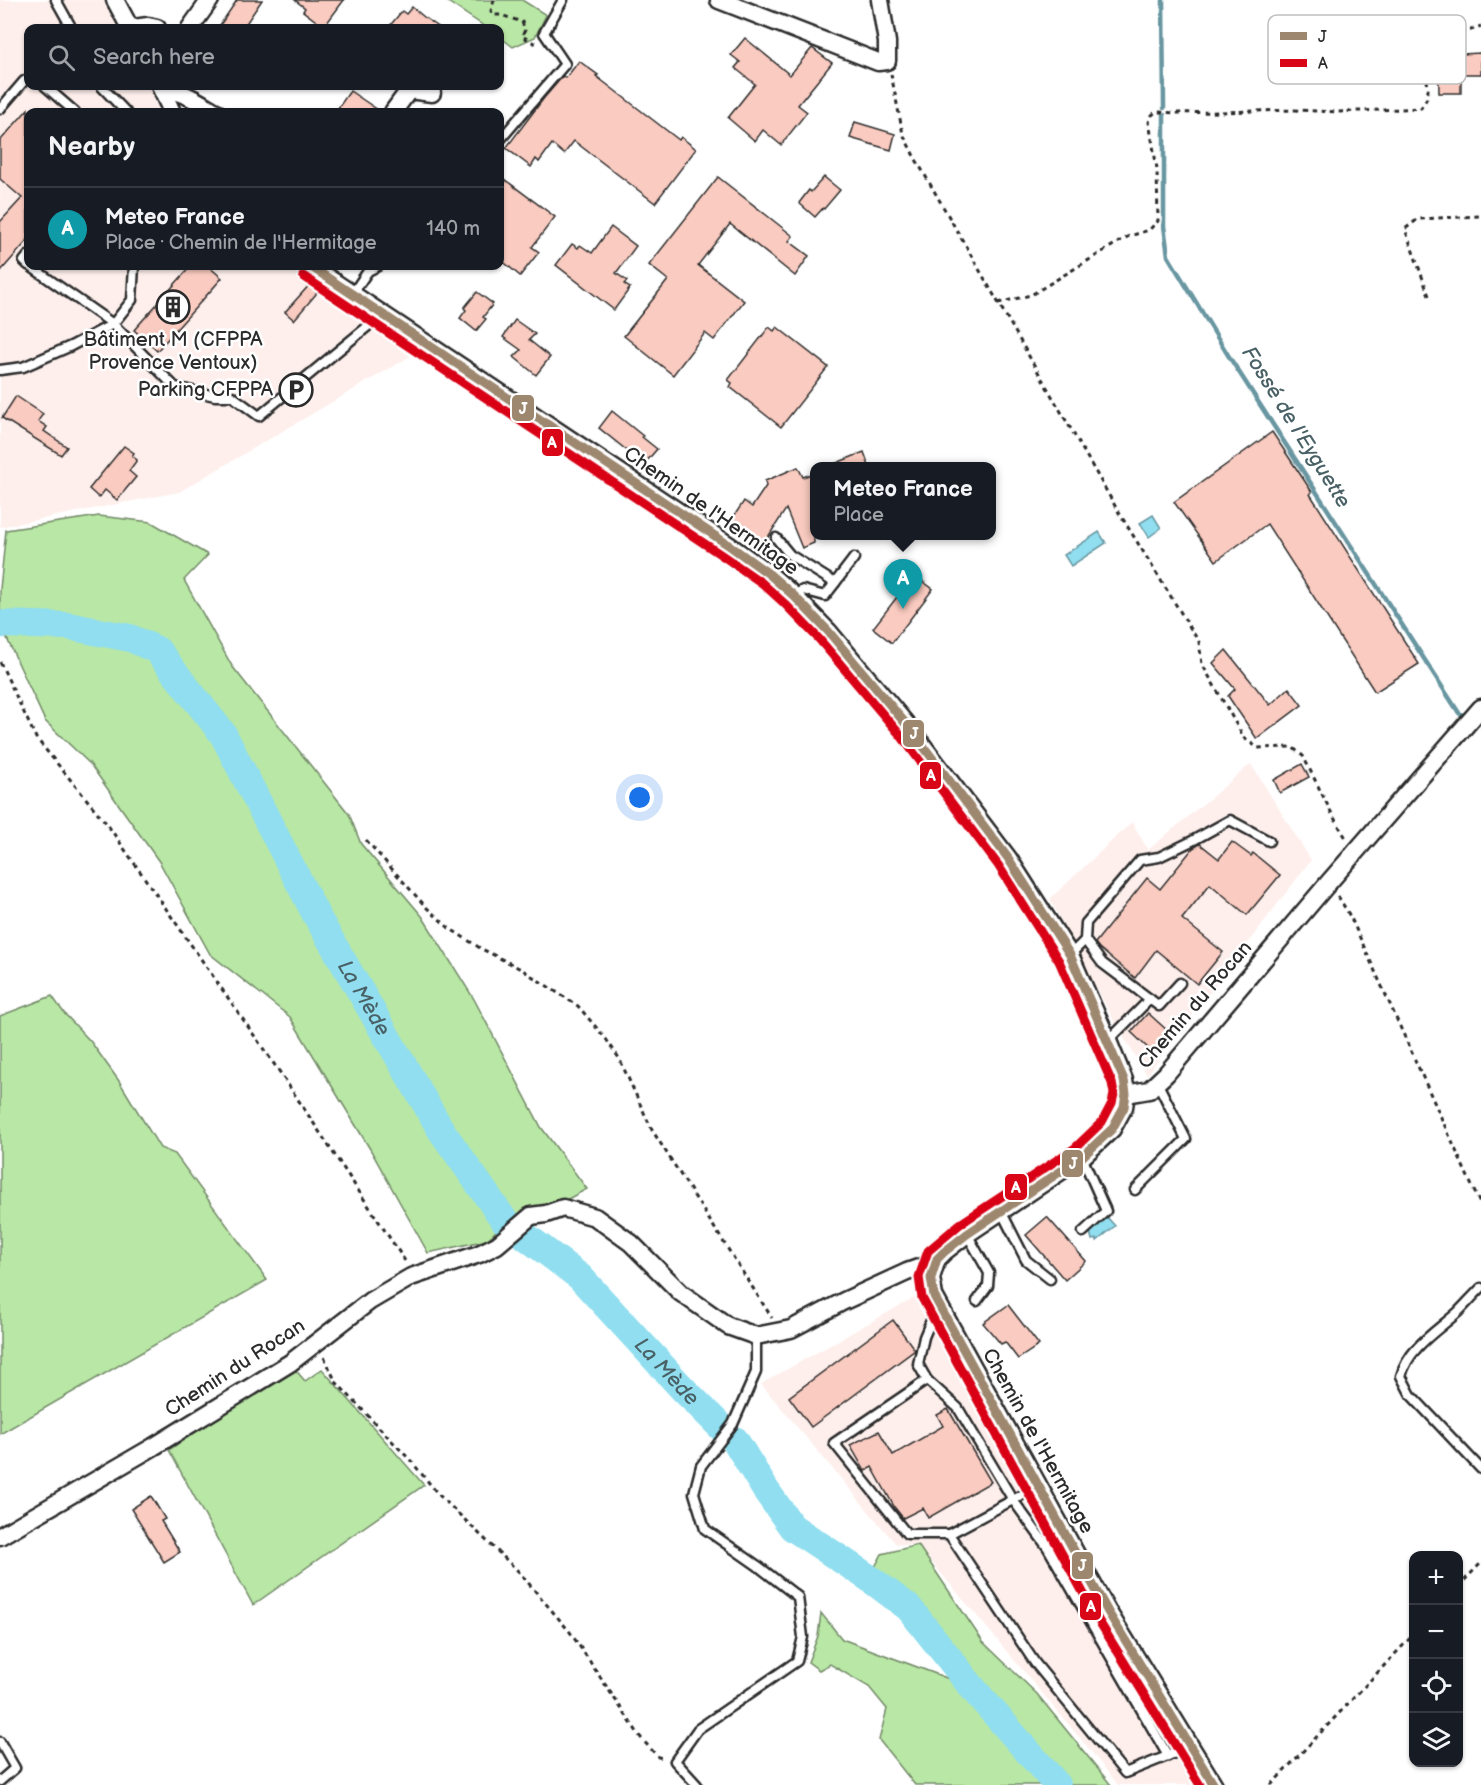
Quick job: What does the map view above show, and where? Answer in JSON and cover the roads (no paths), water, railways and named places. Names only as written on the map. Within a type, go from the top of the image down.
[{"type":"street","points":[[115,0],[130,24]]},
{"type":"street","points":[[193,24],[210,0]]},
{"type":"street","points":[[719,0],[878,63],[887,61],[887,42],[880,0]]},
{"type":"street","points":[[162,90],[170,108]]},
{"type":"street","points":[[168,90],[196,100],[209,108]]},
{"type":"street","points":[[396,108],[409,90],[432,93]]},
{"type":"street","name":"Chemin de l'Hermitage","points":[[316,270],[730,546],[769,574],[793,595],[828,631],[911,730],[1008,858],[1070,955],[1124,1080],[1126,1094]]},
{"type":"street","name":"Chemin du Rocan","points":[[1126,1094],[1149,1089],[1173,1065],[1481,708]]},
{"type":"street","points":[[756,1336],[791,1329],[907,1272],[924,1266],[933,1267],[944,1252],[967,1234],[1082,1157],[1112,1129],[1124,1107],[1126,1094]]},
{"type":"street","name":"Chemin du Rocan","points":[[0,1536],[163,1441],[290,1363],[370,1301],[411,1277],[479,1254],[497,1245],[531,1216],[563,1208],[595,1217],[631,1243],[681,1293],[728,1326],[756,1336]]},
{"type":"street","name":"Chemin de l'Hermitage","points":[[933,1267],[932,1287],[938,1304],[1108,1612],[1214,1785]]},
{"type":"lane","points":[[56,0],[69,24]]},
{"type":"lane","points":[[504,135],[565,64],[544,33],[563,0]]},
{"type":"lane","points":[[0,109],[24,81]]},
{"type":"lane","points":[[50,90],[70,108]]},
{"type":"lane","points":[[105,90],[122,108]]},
{"type":"lane","points":[[36,270],[112,324],[175,387],[215,396],[232,396],[260,416],[367,327],[378,311]]},
{"type":"lane","points":[[0,370],[24,367],[112,324],[132,300],[134,270]]},
{"type":"lane","points":[[352,293],[370,270]]},
{"type":"lane","points":[[776,538],[790,555],[835,583]]},
{"type":"lane","points":[[793,595],[803,590],[825,596],[854,558]]},
{"type":"lane","points":[[1180,983],[1160,1006],[1102,963],[1085,940],[1086,923],[1140,860],[1159,857],[1192,842],[1230,820],[1269,841]]},
{"type":"lane","points":[[1070,955],[1085,940]]},
{"type":"lane","points":[[1108,1041],[1150,999]]},
{"type":"lane","points":[[1135,1190],[1186,1139],[1157,1082]]},
{"type":"lane","points":[[1082,1157],[1106,1211],[1083,1232]]},
{"type":"lane","points":[[1001,1211],[1026,1260],[1050,1278]]},
{"type":"lane","points":[[967,1234],[989,1273],[988,1286],[977,1301]]},
{"type":"lane","points":[[1481,1287],[1418,1346],[1404,1366],[1401,1376],[1411,1395],[1481,1469]]},
{"type":"lane","points":[[938,1304],[924,1337],[918,1364],[927,1380],[958,1408],[1013,1500],[1048,1548],[1168,1756]]},
{"type":"lane","points":[[697,1785],[675,1761],[698,1729],[797,1661],[803,1637],[798,1597],[705,1529],[694,1493],[701,1466],[734,1424],[756,1372],[756,1336]]},
{"type":"lane","points":[[927,1380],[834,1443],[907,1534],[949,1534],[1039,1486]]},
{"type":"lane","points":[[949,1534],[1035,1664],[1125,1773],[1190,1747]]},
{"type":"lane","points":[[0,1742],[15,1768],[0,1781]]},
{"type":"water","points":[[1153,515],[1161,528],[1149,537],[1140,523]]},
{"type":"water","points":[[1099,532],[1106,543],[1071,566],[1064,555]]},
{"type":"water","points":[[1107,1217],[1115,1226],[1097,1241],[1092,1240],[1090,1232]]},
{"type":"waterway","name":"Fossé de l'Eyguette","points":[[1163,0],[1164,108]]},
{"type":"waterway","name":"Fossé de l'Eyguette","points":[[1164,115],[1164,226],[1168,256],[1228,355],[1459,713],[1468,718]]},
{"type":"waterway","name":"La Mède","points":[[0,624],[68,626],[130,638],[157,650],[223,734],[316,915],[441,1130],[504,1220],[580,1277],[723,1429]]},
{"type":"waterway","name":"La Mède","points":[[735,1440],[792,1527],[869,1578],[909,1608],[975,1691],[1057,1785]]},
{"type":"place","name":"Bâtiment M (CFPPA Provence Ventoux)","points":[[173,307]]},
{"type":"place","name":"Parking CFPPA","points":[[296,390]]},
{"type":"place","name":"Meteo France","points":[[903,609]]}]
